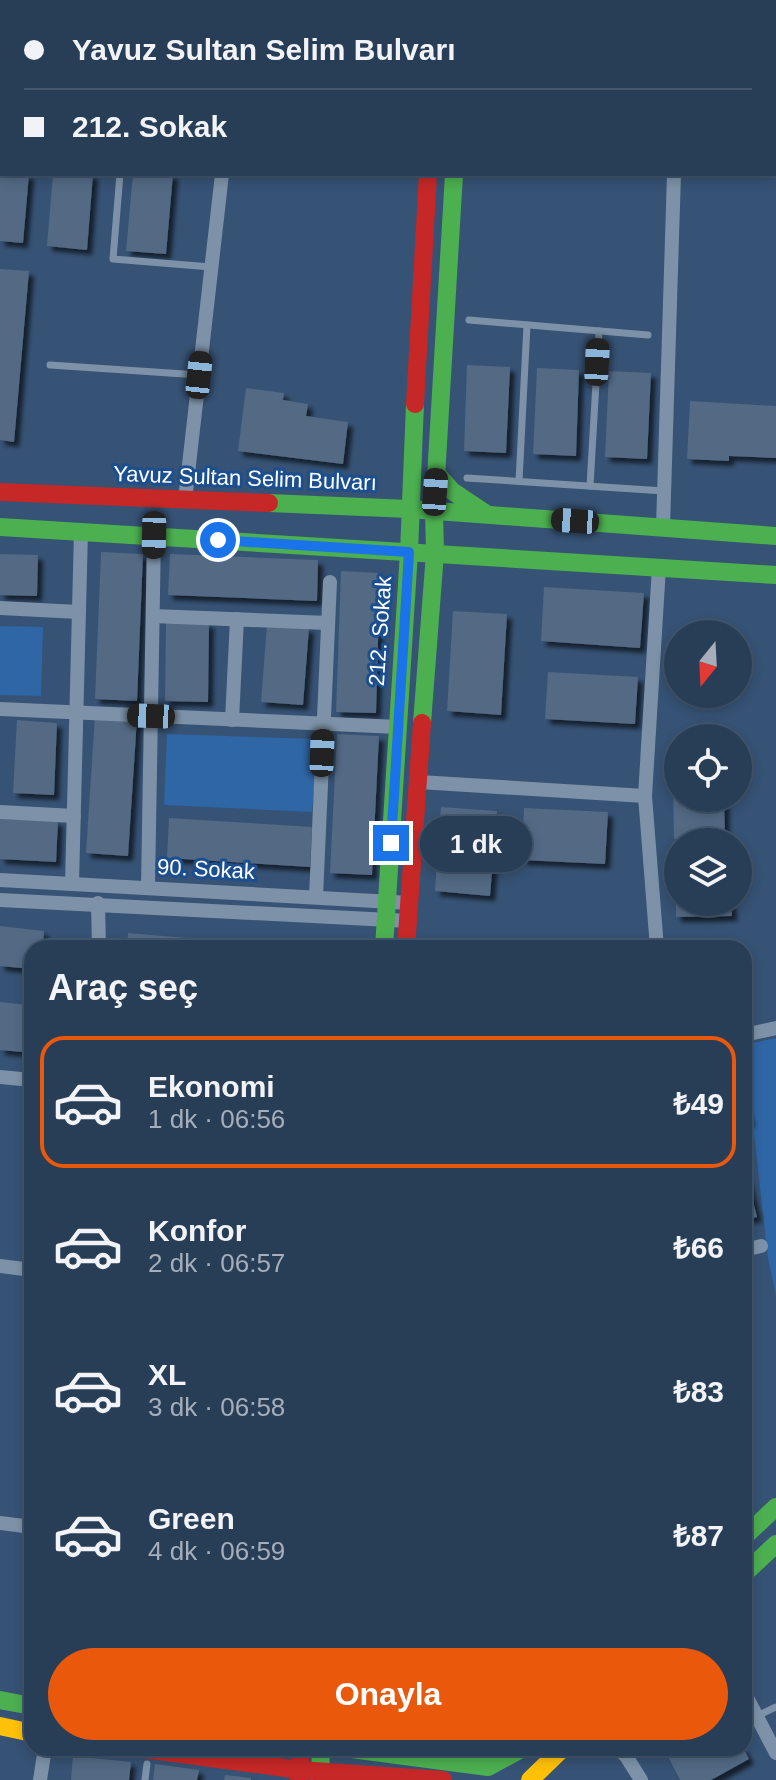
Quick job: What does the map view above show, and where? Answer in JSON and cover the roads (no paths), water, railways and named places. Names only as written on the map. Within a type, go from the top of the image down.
[{"type":"street","points":[[185,500],[222,176]]},
{"type":"street","name":"212. Sokak","points":[[385,940],[428,176]]},
{"type":"street","points":[[407,940],[435,553],[434,511],[454,176]]},
{"type":"street","points":[[663,527],[674,176]]},
{"type":"street","points":[[436,473],[452,491],[487,514]]},
{"type":"street","name":"Yavuz Sultan Selim Bulvarı","points":[[0,492],[409,509],[776,536]]},
{"type":"street","points":[[0,527],[776,575]]},
{"type":"street","points":[[72,884],[81,531]]},
{"type":"street","points":[[148,887],[154,535]]},
{"type":"street","points":[[432,595],[453,567],[493,557]]},
{"type":"street","points":[[656,940],[645,796],[659,567]]},
{"type":"street","points":[[316,897],[330,582]]},
{"type":"street","points":[[0,608],[79,612]]},
{"type":"street","points":[[153,616],[328,623]]},
{"type":"street","points":[[232,720],[237,619]]},
{"type":"street","points":[[0,709],[398,727]]},
{"type":"street","points":[[419,782],[645,796]]},
{"type":"street","points":[[0,812],[74,816]]},
{"type":"street","name":"90. Sokak","points":[[0,880],[316,897],[387,910]]},
{"type":"street","name":"90. Sokak","points":[[0,900],[409,912]]},
{"type":"street","points":[[98,903],[99,940]]},
{"type":"street","points":[[752,1033],[776,1028]]},
{"type":"street","points":[[0,1077],[24,1079]]},
{"type":"street","points":[[752,1248],[761,1246]]},
{"type":"street","points":[[0,1266],[24,1269]]},
{"type":"street","points":[[752,1530],[776,1507]]},
{"type":"street","points":[[0,1523],[24,1526]]},
{"type":"street","points":[[752,1566],[776,1544]]},
{"type":"street","points":[[0,1700],[24,1704]]},
{"type":"street","points":[[752,1707],[776,1753]]},
{"type":"street","points":[[0,1726],[24,1731]]},
{"type":"street","points":[[40,1780],[44,1756]]},
{"type":"street","points":[[185,1756],[299,1775],[443,1780]]},
{"type":"street","points":[[320,1776],[321,1756]]},
{"type":"street","points":[[405,1756],[488,1767],[508,1756]]},
{"type":"street","points":[[530,1780],[555,1756]]},
{"type":"street","points":[[626,1756],[641,1780]]},
{"type":"lane","points":[[120,176],[113,259],[211,267]]},
{"type":"lane","points":[[469,320],[648,335]]},
{"type":"lane","points":[[519,481],[527,325]]},
{"type":"lane","points":[[590,486],[599,331]]},
{"type":"lane","points":[[50,365],[199,375]]},
{"type":"lane","points":[[467,478],[664,491]]},
{"type":"lane","points":[[757,1716],[776,1707]]},
{"type":"lane","points":[[145,1780],[147,1764]]}]
